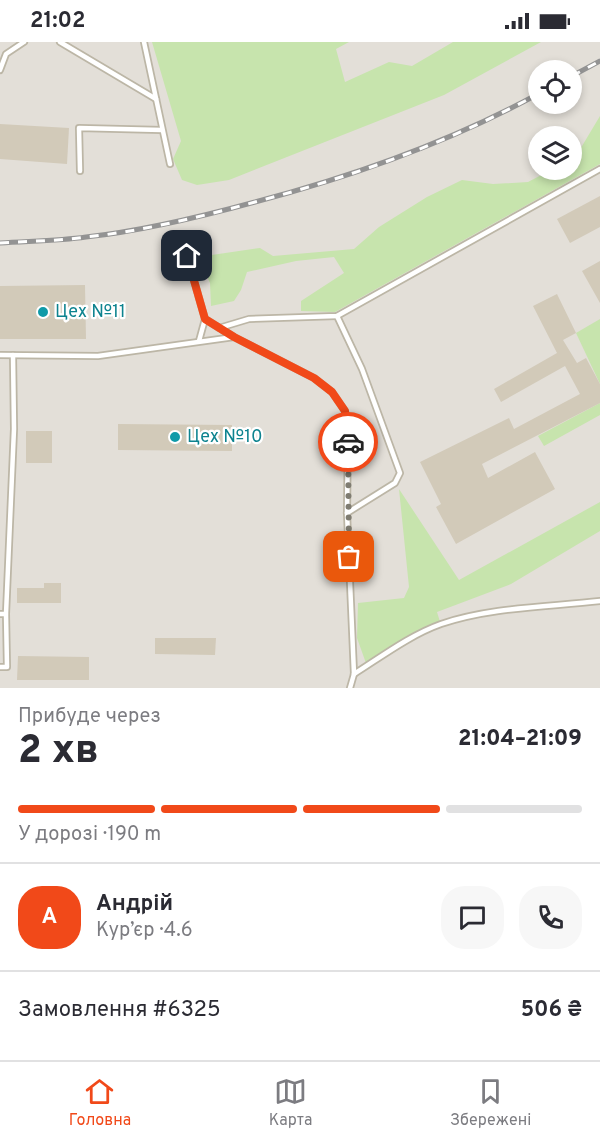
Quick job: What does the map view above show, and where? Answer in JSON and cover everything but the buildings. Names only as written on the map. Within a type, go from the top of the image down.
[{"type":"lane","points":[[0,70],[6,54],[24,42]]},
{"type":"lane","points":[[60,42],[156,99]]},
{"type":"lane","points":[[144,42],[170,164]]},
{"type":"lane","points":[[80,171],[79,128],[162,130]]},
{"type":"lane","points":[[219,328],[249,318],[337,316],[600,169]]},
{"type":"lane","points":[[187,256],[205,319],[199,341]]},
{"type":"lane","points":[[337,316],[362,369],[400,467],[399,478],[395,483],[347,513]]},
{"type":"lane","points":[[205,319],[234,337],[314,378],[332,392],[345,411],[348,433],[347,513],[354,675],[350,688]]},
{"type":"lane","points":[[0,355],[98,356],[234,337]]},
{"type":"lane","points":[[0,667],[7,668],[6,614],[14,429],[13,355]]},
{"type":"lane","points":[[354,675],[405,642],[441,625],[485,614],[600,601]]},
{"type":"lane","points":[[0,614],[6,614]]},
{"type":"shaded area","points":[[0,42],[600,42],[600,688],[0,688]]},
{"type":"green space","points":[[152,42],[349,42],[336,49],[345,82],[389,62],[412,66],[453,42],[541,42],[444,95],[229,180],[197,185],[182,180],[173,159],[181,141]]},
{"type":"green space","points":[[600,116],[600,164],[582,174],[582,146]]},
{"type":"green space","points":[[462,180],[493,184],[532,180],[571,180],[335,312],[301,311],[301,301],[344,273],[334,257],[296,261],[247,272],[241,290],[234,301],[211,306],[210,283],[198,257],[260,248],[273,256],[354,249],[379,227],[427,197]]},
{"type":"green space","points":[[600,319],[600,384],[576,333]]},
{"type":"green space","points":[[600,403],[600,415],[544,446],[538,436]]},
{"type":"green space","points":[[399,489],[459,580],[600,502],[600,531],[511,584],[437,612],[441,625],[405,642],[367,666],[357,638],[358,603],[404,598],[409,587]]},
{"type":"railway","points":[[582,71],[600,61]]},
{"type":"railway","points":[[0,243],[65,239],[129,231],[234,208],[400,157],[470,128],[528,99]]},
{"type":"way so far","points":[[348,442],[349,557]]},
{"type":"place","name":"Цех №11","points":[[43,312]]},
{"type":"place","name":"Цех №10","points":[[175,437]]},
{"type":"route","points":[[187,256],[205,319],[234,337],[314,378],[332,392],[345,411],[348,442]]}]
